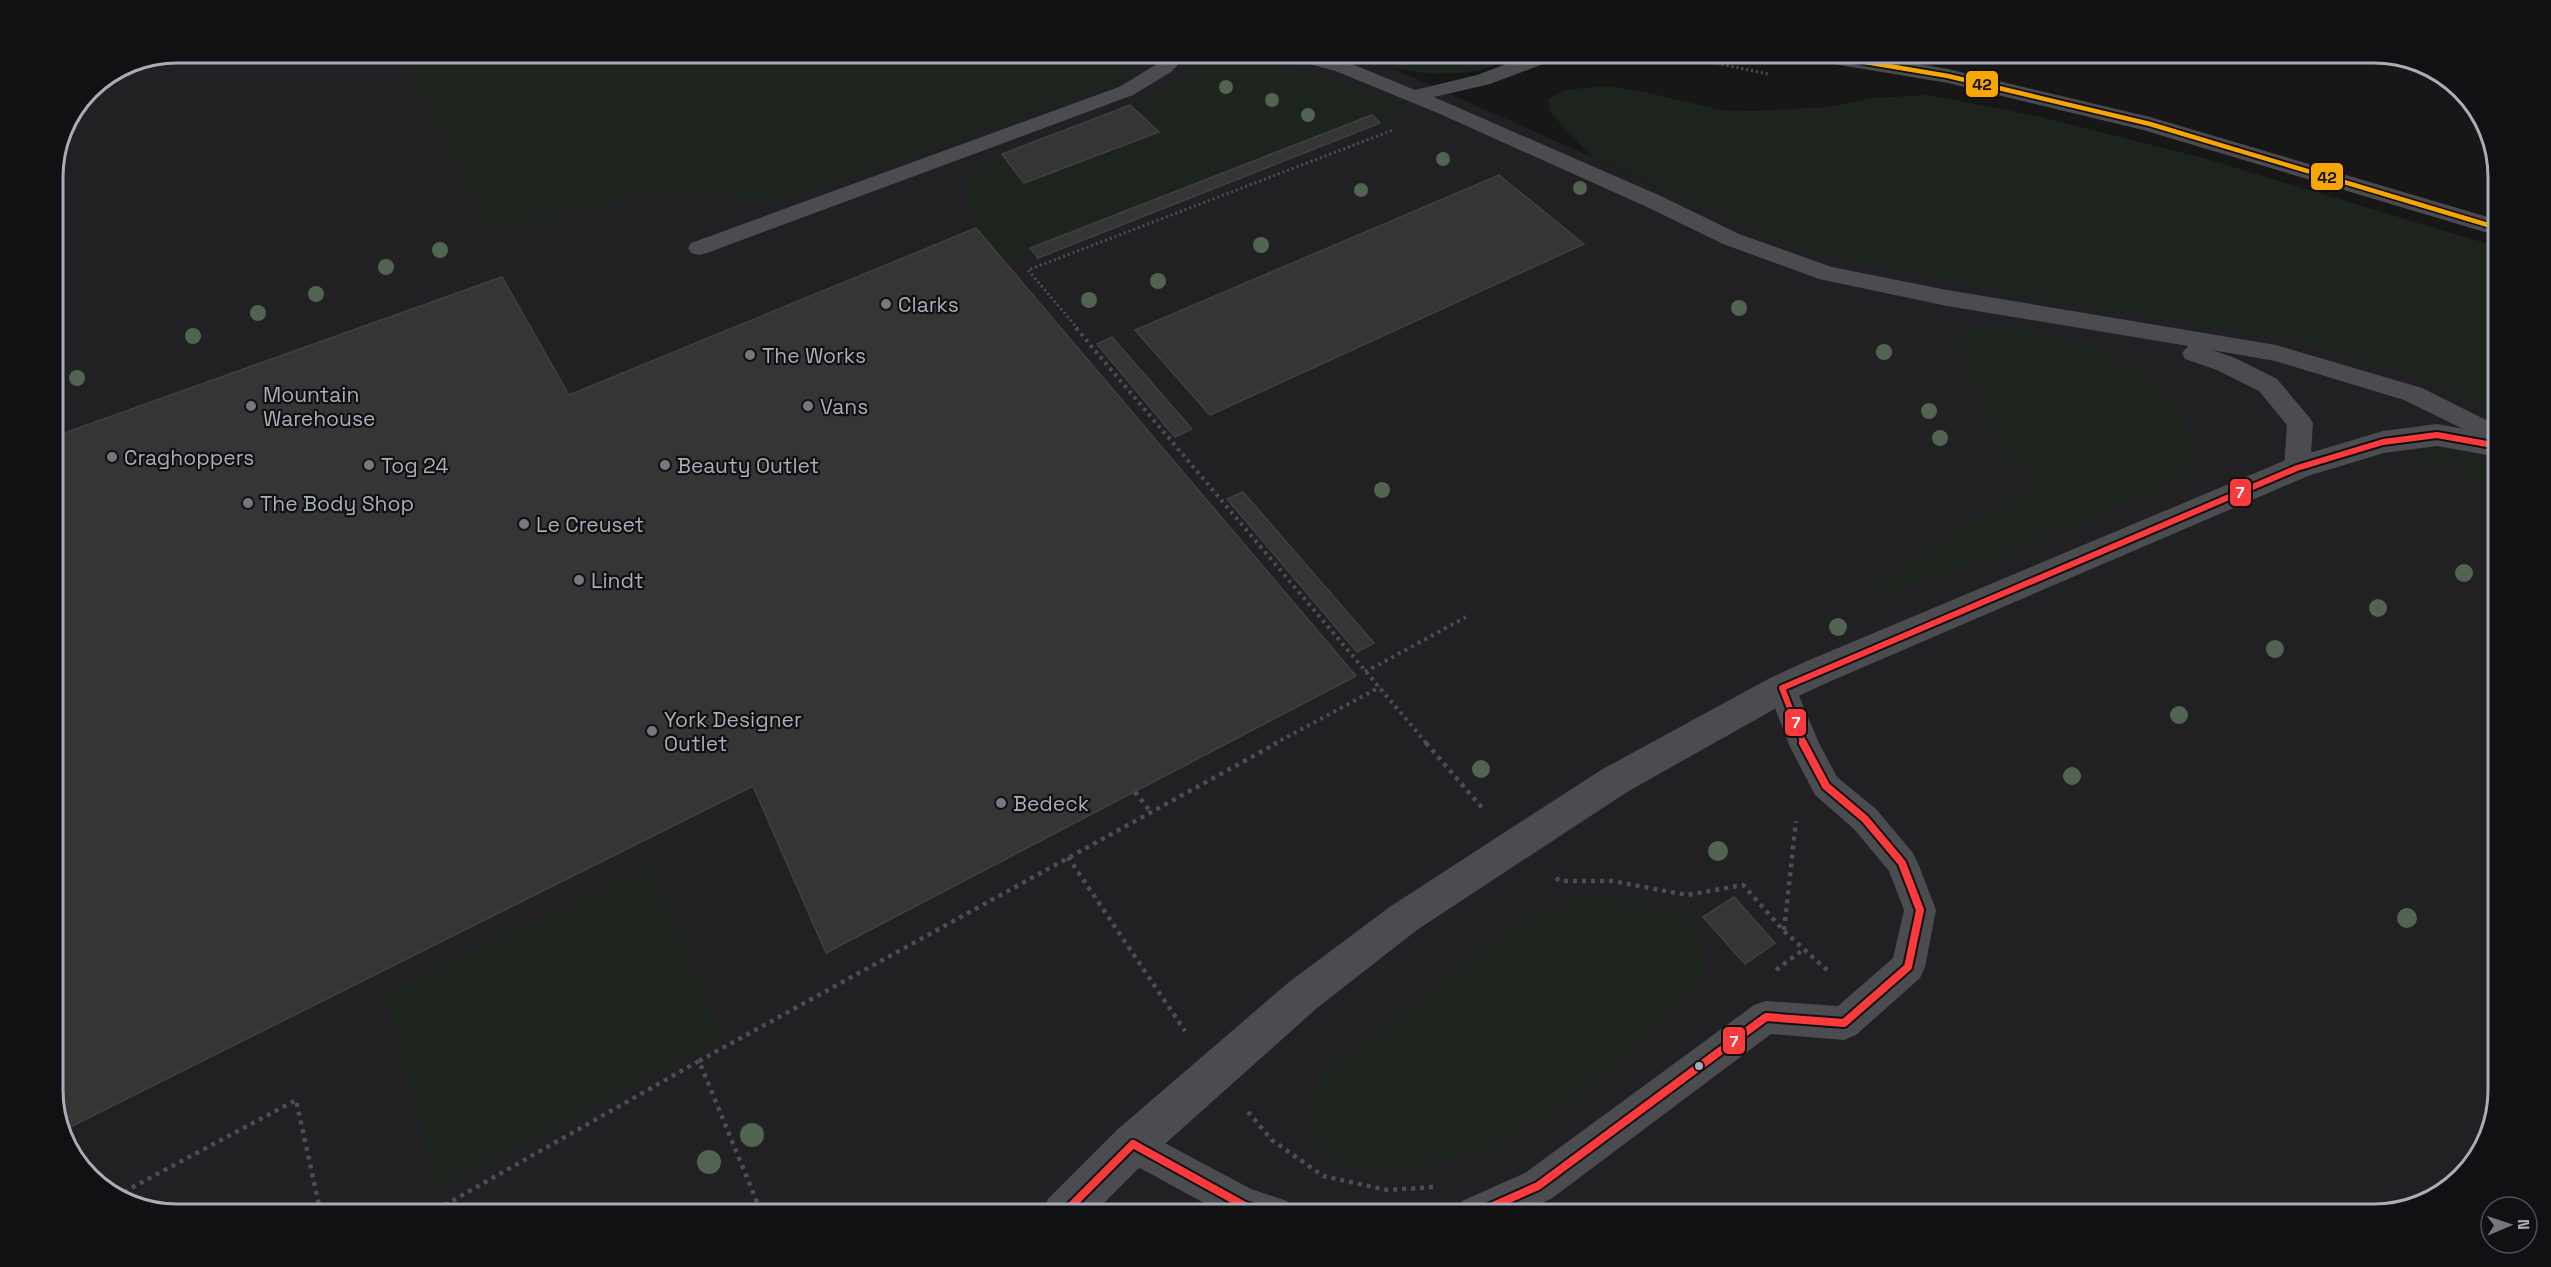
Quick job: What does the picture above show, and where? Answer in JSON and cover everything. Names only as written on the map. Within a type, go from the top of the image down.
[{"type":"main road","points":[[1869,63],[1948,76],[2150,124],[2488,225]]},
{"type":"street","points":[[1074,1204],[1133,1144],[1303,995],[1404,918],[1614,781],[1782,687],[2297,468],[2383,442],[2437,435],[2488,444]]},
{"type":"lane","points":[[699,248],[1126,91],[1169,63]]},
{"type":"lane","points":[[1327,63],[1414,96],[1731,239],[1827,273],[1947,298],[2276,353],[2413,394],[2488,433]]},
{"type":"lane","points":[[1414,96],[1483,80],[1528,63]]},
{"type":"lane","points":[[2121,328],[2226,364],[2268,385],[2300,423],[2297,468]]},
{"type":"lane","points":[[1499,1204],[1538,1186],[1766,1017],[1844,1023],[1908,966],[1920,910],[1902,863],[1864,819],[1826,786],[1805,747],[1782,687]]},
{"type":"lane","points":[[1133,1144],[1241,1204]]},
{"type":"path","points":[[1399,128],[1029,270],[1365,672],[1514,846],[1560,880],[1612,881],[1687,895],[1743,885],[1784,931],[1865,1005]]},
{"type":"path","points":[[1365,672],[1466,617]]},
{"type":"path","points":[[448,1204],[1150,811],[1380,687]]},
{"type":"path","points":[[1784,931],[1799,798],[1826,786]]},
{"type":"path","points":[[1135,792],[1150,811]]},
{"type":"path","points":[[1068,857],[1213,1073],[1272,1140],[1323,1176],[1387,1190],[1438,1186]]},
{"type":"path","points":[[1767,976],[1804,949]]},
{"type":"path","points":[[699,1062],[757,1204]]},
{"type":"path","points":[[125,1191],[296,1100],[319,1204]]},
{"type":"shaded area","points":[[170,63],[1371,63],[1392,68],[1800,250],[2036,298],[2296,340],[2405,372],[2488,409],[2488,1090],[2482,1127],[2460,1165],[2431,1189],[2403,1200],[2374,1204],[177,1204],[148,1200],[114,1185],[91,1165],[69,1127],[63,1097],[63,170],[69,140],[78,120],[96,96],[120,78],[148,67]]},
{"type":"shaded area","points":[[406,63],[1140,63],[1123,80],[773,204],[656,189],[497,231],[484,219]]},
{"type":"shaded area","points":[[1209,63],[1266,63],[1340,81],[1414,112],[1007,265],[976,228],[966,189],[976,172],[1002,154],[1130,105],[1179,82]]},
{"type":"shaded area","points":[[1372,63],[1497,63],[1470,72],[1450,74]]},
{"type":"shaded area","points":[[1603,86],[1640,91],[1721,110],[1754,111],[1827,107],[1873,98],[1928,95],[2036,116],[2203,158],[2488,244],[2488,409],[2405,372],[2296,340],[2036,298],[1800,250],[1592,157],[1550,112],[1548,99],[1566,90]]},
{"type":"shaded area","points":[[2006,325],[2096,348],[2151,380],[2184,415],[2194,454],[2178,481],[2132,501],[1988,561],[1847,602],[2042,480],[2004,452],[1951,331]]},
{"type":"shaded area","points":[[2442,451],[2488,464],[2488,484],[2480,479],[2405,452]]},
{"type":"shaded area","points":[[652,866],[722,1039],[437,1189],[387,993]]},
{"type":"shaded area","points":[[1581,897],[1631,902],[1672,910],[1698,929],[1705,969],[1668,1018],[1609,1070],[1548,1115],[1482,1151],[1412,1168],[1361,1172],[1335,1165],[1316,1137],[1310,1106],[1323,1075],[1520,923]]},
{"type":"building","points":[[1130,105],[1159,132],[1024,183],[1002,154]]},
{"type":"building","points":[[1372,115],[1380,123],[1038,258],[1030,248]]},
{"type":"building","points":[[1499,175],[1584,244],[1210,415],[1135,330]]},
{"type":"building","name":"York Designer Outlet","points":[[976,228],[1356,676],[826,953],[753,786],[69,1127],[63,1097],[63,433],[502,277],[569,395]]},
{"type":"building","points":[[1112,337],[1192,429],[1175,437],[1097,344]]},
{"type":"building","points":[[1243,492],[1374,643],[1357,652],[1227,499]]},
{"type":"building","points":[[1734,897],[1775,943],[1745,964],[1703,917]]},
{"type":"transit line","name":"42","points":[[1871,63],[1948,76],[2150,124],[2488,225]]},
{"type":"transit line","name":"7","points":[[1498,1204],[1538,1186],[1766,1017],[1844,1023],[1908,967],[1920,910],[1902,863],[1865,819],[1826,786],[1805,747],[1782,688],[2297,468],[2383,442],[2437,435],[2488,444]]},
{"type":"transit line","name":"7","points":[[1133,1144],[1241,1204]]},
{"type":"transit line","name":"7","points":[[1073,1204],[1133,1144]]},
{"type":"place","name":"Clarks","points":[[886,304]]},
{"type":"place","name":"The Works","points":[[750,355]]},
{"type":"place","name":"Mountain Warehouse","points":[[251,406]]},
{"type":"place","name":"Vans","points":[[808,406]]},
{"type":"place","name":"Craghoppers","points":[[112,457]]},
{"type":"place","name":"Tog 24","points":[[369,465]]},
{"type":"place","name":"Beauty Outlet","points":[[665,465]]},
{"type":"place","name":"The Body Shop","points":[[248,503]]},
{"type":"place","name":"Le Creuset","points":[[524,524]]},
{"type":"place","name":"Lindt","points":[[579,580]]},
{"type":"place","name":"York Designer Outlet","points":[[652,731]]},
{"type":"place","name":"Bedeck","points":[[1001,803]]}]
